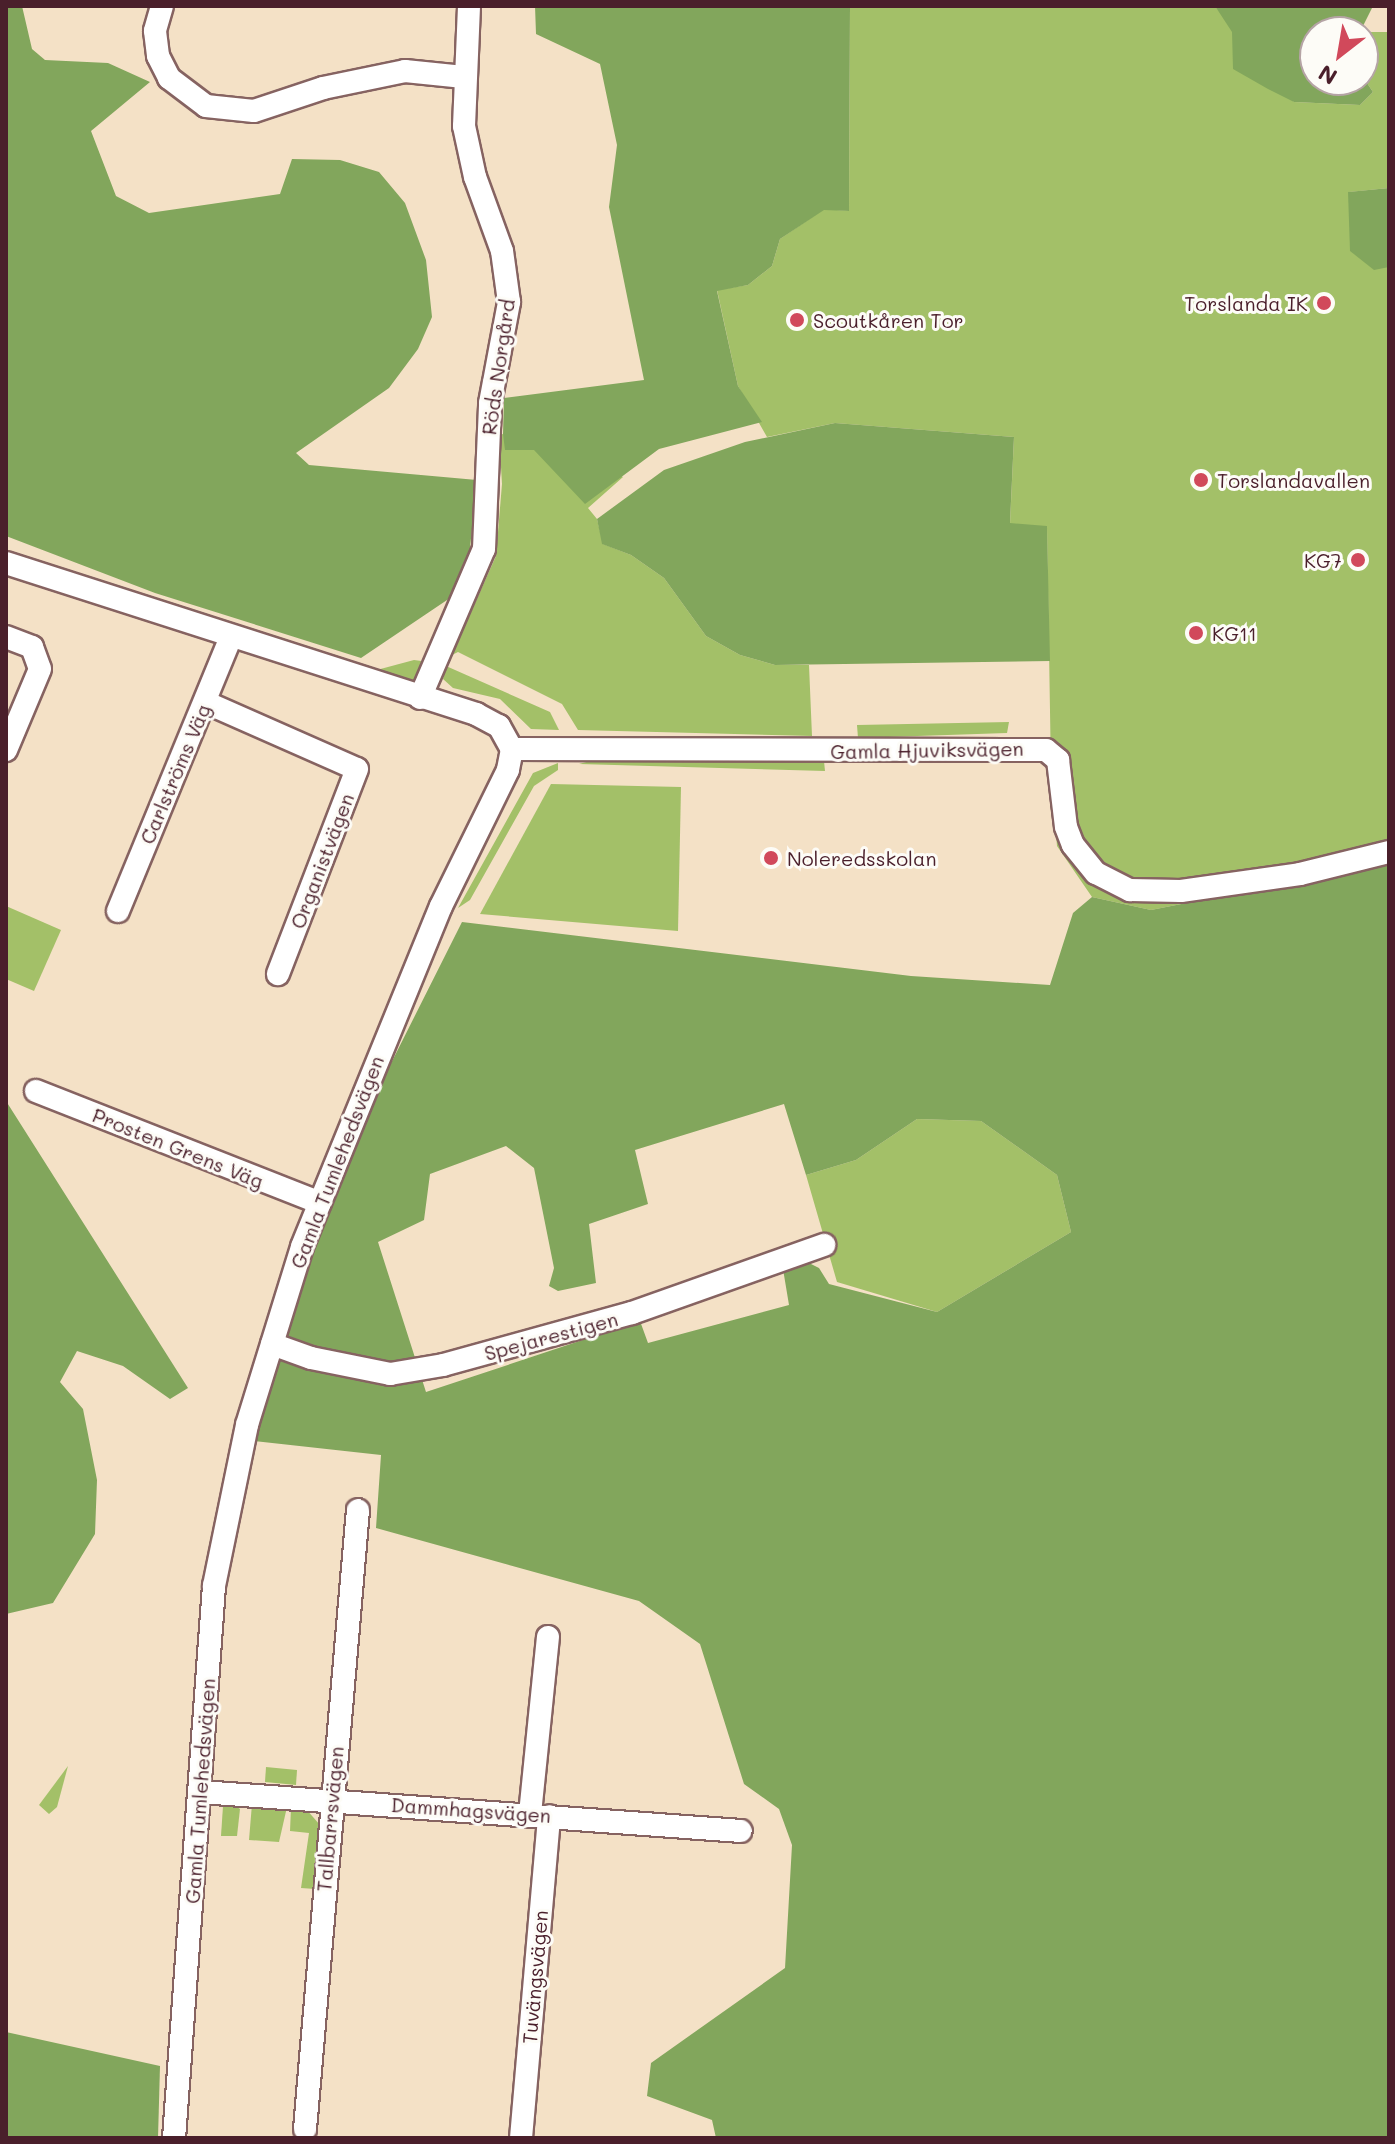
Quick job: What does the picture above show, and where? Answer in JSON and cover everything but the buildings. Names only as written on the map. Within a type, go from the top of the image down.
[{"type":"street","points":[[162,6],[155,31],[158,56],[169,78],[206,106],[254,111],[323,88],[405,71],[464,77]]},
{"type":"street","name":"Röds Norgård","points":[[420,698],[484,549],[490,403],[509,302],[502,251],[470,159],[464,77],[469,6]]},
{"type":"street","points":[[6,563],[499,726],[512,749]]},
{"type":"street","points":[[6,637],[32,647],[40,669],[6,750]]},
{"type":"street","name":"Carlströms Väg","points":[[118,911],[231,637]]},
{"type":"street","name":"Organistvägen","points":[[205,702],[357,769],[278,974]]},
{"type":"street","name":"Gamla Hjuviksvägen","points":[[512,749],[1046,750],[1058,760],[1066,827],[1073,845],[1096,873],[1130,890],[1181,891],[1300,874],[1389,852]]},
{"type":"street","name":"Gamla Tumlehedsvägen","points":[[174,2138],[214,1586],[233,1483],[272,1344],[320,1203],[441,906],[508,770],[512,749]]},
{"type":"street","name":"Prosten Grens Väg","points":[[36,1091],[320,1203]]},
{"type":"street","name":"Spejarestigen","points":[[272,1344],[311,1358],[390,1374],[443,1365],[632,1313],[824,1245]]},
{"type":"street","name":"Tallbarrsvägen","points":[[305,2129],[358,1510]]},
{"type":"street","name":"Tuvängsvägen","points":[[521,2138],[548,1637]]},
{"type":"street","name":"Dammhagsvägen","points":[[201,1792],[741,1831]]},
{"type":"green space","points":[[6,6],[22,6],[32,49],[45,60],[108,63],[150,82],[91,131],[116,196],[149,213],[280,194],[292,159],[340,160],[379,172],[405,203],[426,260],[432,317],[418,349],[389,388],[296,453],[309,465],[477,480],[469,558],[450,598],[361,658],[155,593],[6,536]]},
{"type":"green space","points":[[535,6],[850,6],[849,211],[824,210],[780,239],[772,266],[748,285],[717,291],[738,386],[762,422],[659,449],[585,504],[534,450],[505,450],[503,434],[504,398],[644,380],[609,207],[617,145],[600,64],[536,34]]},
{"type":"green space","name":"Torslandavallen","points":[[850,6],[1215,6],[1294,102],[1360,105],[1369,96],[1379,96],[1379,32],[1389,32],[1389,188],[1349,192],[1389,267],[1389,863],[1151,910],[1092,897],[1057,846],[1051,772],[1047,527],[1010,524],[1014,437],[835,423],[767,437],[738,386],[717,290],[748,285],[772,266],[780,239],[824,209],[849,211]]},
{"type":"green space","points":[[1215,6],[1373,6],[1368,16],[1299,16],[1299,96],[1369,96],[1360,105],[1294,102],[1233,69],[1232,32]]},
{"type":"green space","points":[[1389,188],[1389,267],[1374,270],[1350,251],[1348,192]]},
{"type":"green space","points":[[835,423],[1014,437],[1010,523],[1047,526],[1050,661],[775,665],[740,655],[706,636],[664,578],[631,555],[602,544],[597,519],[664,470],[745,442]]},
{"type":"green space","points":[[499,433],[599,464],[623,477],[588,508],[597,519],[603,544],[631,555],[664,578],[706,636],[740,655],[775,665],[809,665],[812,736],[578,730],[562,704],[458,652],[452,655],[496,556],[502,484]]},
{"type":"green space","points":[[414,660],[429,662],[415,681],[373,671]]},
{"type":"green space","points":[[446,666],[550,712],[559,730],[531,729],[500,699],[453,688],[443,679]]},
{"type":"green space","points":[[1009,722],[1007,733],[858,738],[857,725]]},
{"type":"green space","points":[[594,760],[824,761],[825,771],[579,764]]},
{"type":"green space","points":[[558,763],[558,770],[534,786],[470,900],[458,908],[533,773]]},
{"type":"green space","points":[[551,784],[681,787],[678,931],[480,914]]},
{"type":"green space","points":[[1389,863],[1389,2138],[716,2138],[712,2120],[647,2096],[651,2063],[785,1968],[792,1845],[779,1809],[744,1784],[700,1644],[639,1601],[376,1528],[381,1455],[253,1441],[320,1232],[364,1117],[462,922],[911,976],[1050,985],[1073,913],[1092,897],[1151,910]],"holes":[[[784,1104],[806,1175],[856,1160],[917,1119],[981,1121],[1057,1175],[1071,1232],[937,1312],[829,1284],[819,1268],[805,1261],[783,1269],[789,1305],[648,1343],[640,1321],[426,1392],[378,1242],[424,1220],[430,1174],[506,1146],[534,1168],[554,1268],[549,1286],[558,1291],[596,1283],[589,1224],[648,1204],[635,1150]]]},
{"type":"green space","points":[[6,906],[61,930],[34,991],[6,979]]},
{"type":"green space","points":[[6,1101],[188,1388],[170,1399],[123,1366],[77,1351],[60,1382],[83,1409],[97,1480],[95,1534],[53,1603],[6,1614]]},
{"type":"green space","points":[[917,1119],[981,1121],[1057,1175],[1071,1232],[937,1312],[837,1282],[806,1175],[856,1160]]},
{"type":"green space","points":[[68,1766],[57,1807],[49,1814],[39,1805]]},
{"type":"green space","points":[[266,1767],[297,1770],[296,1785],[265,1782]]},
{"type":"green space","points":[[231,1803],[240,1809],[237,1836],[221,1836],[223,1806]]},
{"type":"green space","points":[[252,1804],[287,1807],[279,1842],[249,1840]]},
{"type":"green space","points":[[291,1808],[306,1809],[320,1825],[315,1889],[301,1888],[309,1833],[290,1831]]},
{"type":"green space","points":[[6,2032],[160,2066],[158,2138],[6,2138]]},
{"type":"place","name":"Torslanda IK","points":[[1324,303]]},
{"type":"place","name":"Scoutkåren Tor","points":[[797,320]]},
{"type":"place","name":"Torslandavallen","points":[[1201,480]]},
{"type":"place","name":"KG7","points":[[1358,560]]},
{"type":"place","name":"KG11","points":[[1196,633]]},
{"type":"place","name":"Noleredsskolan","points":[[771,858]]}]
